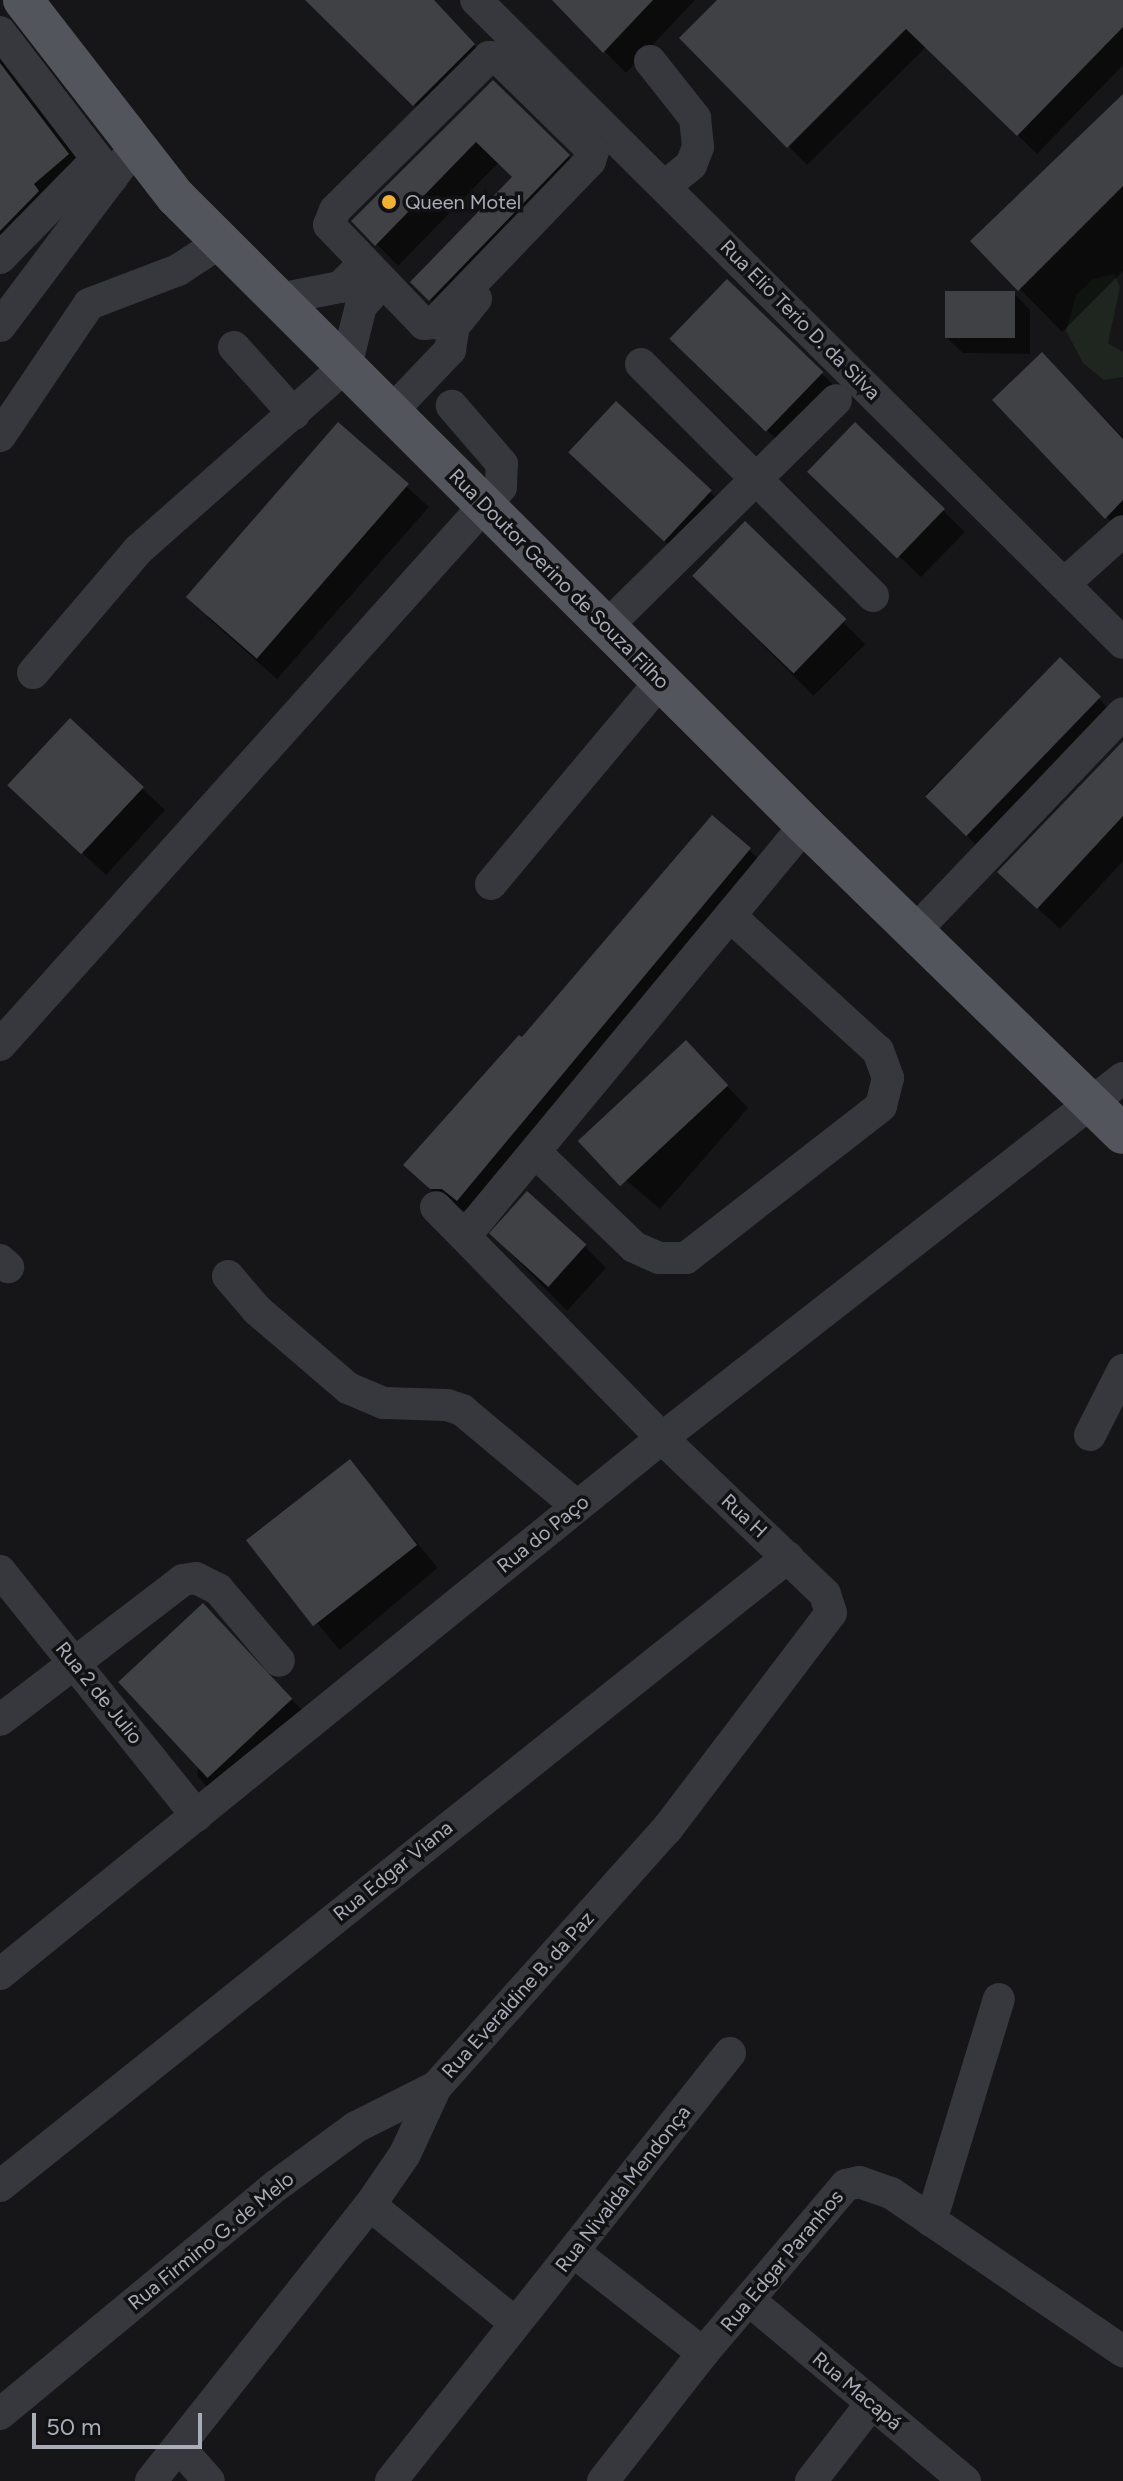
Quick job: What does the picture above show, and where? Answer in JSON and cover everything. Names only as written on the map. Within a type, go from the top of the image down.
[{"type":"main road","name":"Rua Doutor Gerino de Souza Filho","points":[[23,0],[114,162],[221,242],[805,825],[1123,1134]]},
{"type":"street","name":"Rua Elio Terio D. da Silva","points":[[476,0],[1123,643]]},
{"type":"street","points":[[0,32],[114,162]]},
{"type":"street","points":[[489,57],[498,58],[591,145],[590,161],[434,323],[418,320],[373,274],[329,225],[335,210],[489,57]]},
{"type":"street","points":[[650,61],[695,118],[698,147],[691,165],[665,186]]},
{"type":"street","points":[[0,258],[114,162]]},
{"type":"street","points":[[0,326],[114,162]]},
{"type":"street","points":[[391,412],[450,350],[454,326],[465,311],[555,221]]},
{"type":"street","points":[[0,436],[89,304],[178,270],[221,242]]},
{"type":"street","points":[[279,299],[340,287],[373,274]]},
{"type":"street","points":[[33,673],[138,550],[346,366],[361,306],[373,274]]},
{"type":"street","points":[[234,347],[294,414]]},
{"type":"street","points":[[641,364],[760,479],[873,596]]},
{"type":"street","points":[[606,627],[760,479],[836,400]]},
{"type":"street","points":[[0,1045],[482,502],[501,487],[502,464],[452,406]]},
{"type":"street","points":[[1064,584],[1123,531]]},
{"type":"street","points":[[491,884],[661,681]]},
{"type":"street","points":[[915,931],[1123,713]]},
{"type":"street","points":[[465,1236],[805,825]]},
{"type":"street","points":[[535,1152],[634,1247],[659,1258],[686,1258],[881,1106],[888,1078],[878,1051],[730,916]]},
{"type":"street","name":"Rua do Paço","points":[[0,1974],[662,1438],[1123,1078]]},
{"type":"street","name":"Rua H","points":[[436,1207],[662,1438],[825,1594]]},
{"type":"street","points":[[228,1276],[257,1310],[348,1388],[384,1403],[447,1405],[462,1410],[577,1506]]},
{"type":"street","points":[[1090,1435],[1123,1370]]},
{"type":"street","name":"Rua Edgar Viana","points":[[0,2186],[788,1557]]},
{"type":"street","name":"Rua 2 de Julio","points":[[0,1571],[197,1816]]},
{"type":"street","points":[[0,1720],[73,1661],[183,1580],[196,1578],[218,1589],[279,1661]]},
{"type":"street","name":"Rua Everaldine B. da Paz","points":[[151,2481],[370,2205],[405,2154],[436,2087],[667,1829],[823,1629],[831,1613],[825,1594]]},
{"type":"street","points":[[931,2221],[999,1999]]},
{"type":"street","name":"Rua Nivalda Mendonça","points":[[391,2481],[730,2053]]},
{"type":"street","name":"Rua Firmino G. de Melo","points":[[0,2414],[277,2185],[356,2127],[436,2087]]},
{"type":"street","name":"Rua Edgar Paranhos","points":[[603,2481],[703,2353],[846,2185],[873,2185],[1122,2348]]},
{"type":"street","points":[[370,2205],[515,2323]]},
{"type":"street","points":[[574,2252],[703,2353]]},
{"type":"street","name":"Rua Macapá","points":[[749,2300],[960,2479]]},
{"type":"street","points":[[811,2481],[871,2404]]},
{"type":"street","points":[[179,2447],[209,2481]]},
{"type":"shaded area","points":[[1114,274],[1120,287],[1108,343],[1123,352],[1123,377],[1104,380],[1083,363],[1066,331],[1076,295],[1093,279]]},
{"type":"building","points":[[305,0],[434,0],[475,44],[413,106]]},
{"type":"building","points":[[552,0],[653,0],[603,53]]},
{"type":"building","points":[[717,0],[1123,0],[1123,27],[1017,136],[906,29],[787,148],[679,38]]},
{"type":"building","points":[[0,63],[69,154],[34,184],[39,191],[0,231]]},
{"type":"building","name":"Queen Motel","points":[[493,80],[570,155],[429,301],[410,282],[512,177],[476,142],[375,246],[351,221]]},
{"type":"building","points":[[1123,94],[1123,186],[1018,291],[970,241]]},
{"type":"building","points":[[727,279],[823,372],[766,432],[669,339]]},
{"type":"building","points":[[945,291],[1015,291],[1015,338],[945,338]]},
{"type":"building","points":[[1042,352],[1123,439],[1123,500],[1105,519],[992,400]]},
{"type":"building","points":[[616,401],[712,490],[664,542],[568,452]]},
{"type":"building","points":[[338,422],[409,484],[257,659],[186,597]]},
{"type":"building","points":[[855,422],[945,509],[897,558],[807,472]]},
{"type":"building","points":[[745,521],[846,619],[794,674],[692,576]]},
{"type":"building","points":[[1060,657],[1101,697],[966,836],[925,797]]},
{"type":"building","points":[[70,718],[144,787],[81,854],[7,785]]},
{"type":"building","points":[[1123,741],[1123,816],[1037,909],[997,872]]},
{"type":"building","points":[[712,815],[751,848],[457,1201],[442,1189],[430,1189],[403,1165],[519,1035],[522,1037]]},
{"type":"building","points":[[686,1040],[728,1085],[620,1186],[578,1141]]},
{"type":"building","points":[[527,1191],[586,1245],[548,1287],[489,1233]]},
{"type":"building","points":[[350,1459],[417,1545],[313,1626],[246,1540]]},
{"type":"building","points":[[203,1603],[292,1699],[208,1778],[118,1682]]},
{"type":"place","name":"Queen Motel","points":[[389,202]]}]
